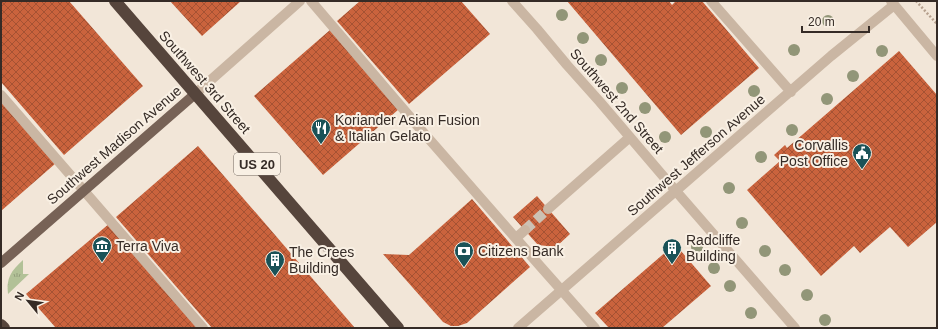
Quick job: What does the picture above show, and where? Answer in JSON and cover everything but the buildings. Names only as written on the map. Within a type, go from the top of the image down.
[{"type":"highway","name":"Southwest 3rd Street","points":[[115,1],[398,328]]},
{"type":"highway","points":[[1,325],[4,328]]},
{"type":"main road","name":"Southwest Madison Avenue","points":[[1,263],[195,94]]},
{"type":"street","name":"Southwest Madison Avenue","points":[[195,94],[300,1]]},
{"type":"street","points":[[310,1],[595,328]]},
{"type":"street","name":"Southwest 2nd Street","points":[[512,1],[796,328]]},
{"type":"street","points":[[711,1],[791,92]]},
{"type":"street","points":[[892,3],[937,56]]},
{"type":"street","name":"Southwest Jefferson Avenue","points":[[518,328],[892,3]]},
{"type":"street","points":[[1,95],[203,328]]},
{"type":"street","points":[[548,209],[630,137]]},
{"type":"street","points":[[516,238],[525,230]]},
{"type":"path","points":[[916,1],[937,24]]},
{"type":"green space","points":[[23,260],[23,274],[29,274],[8,294],[10,275]]},
{"type":"tunnel","points":[[525,230],[548,209]]},
{"type":"place","name":"Koriander Asian Fusion & Italian Gelato","points":[[321,145]]},
{"type":"place","name":"Corvallis Post Office","points":[[862,170]]},
{"type":"place","name":"Terra Viva","points":[[102,263]]},
{"type":"place","name":"Radcliffe Building","points":[[672,265]]},
{"type":"place","name":"Citizens Bank","points":[[464,268]]},
{"type":"place","name":"The Crees Building","points":[[275,277]]}]
